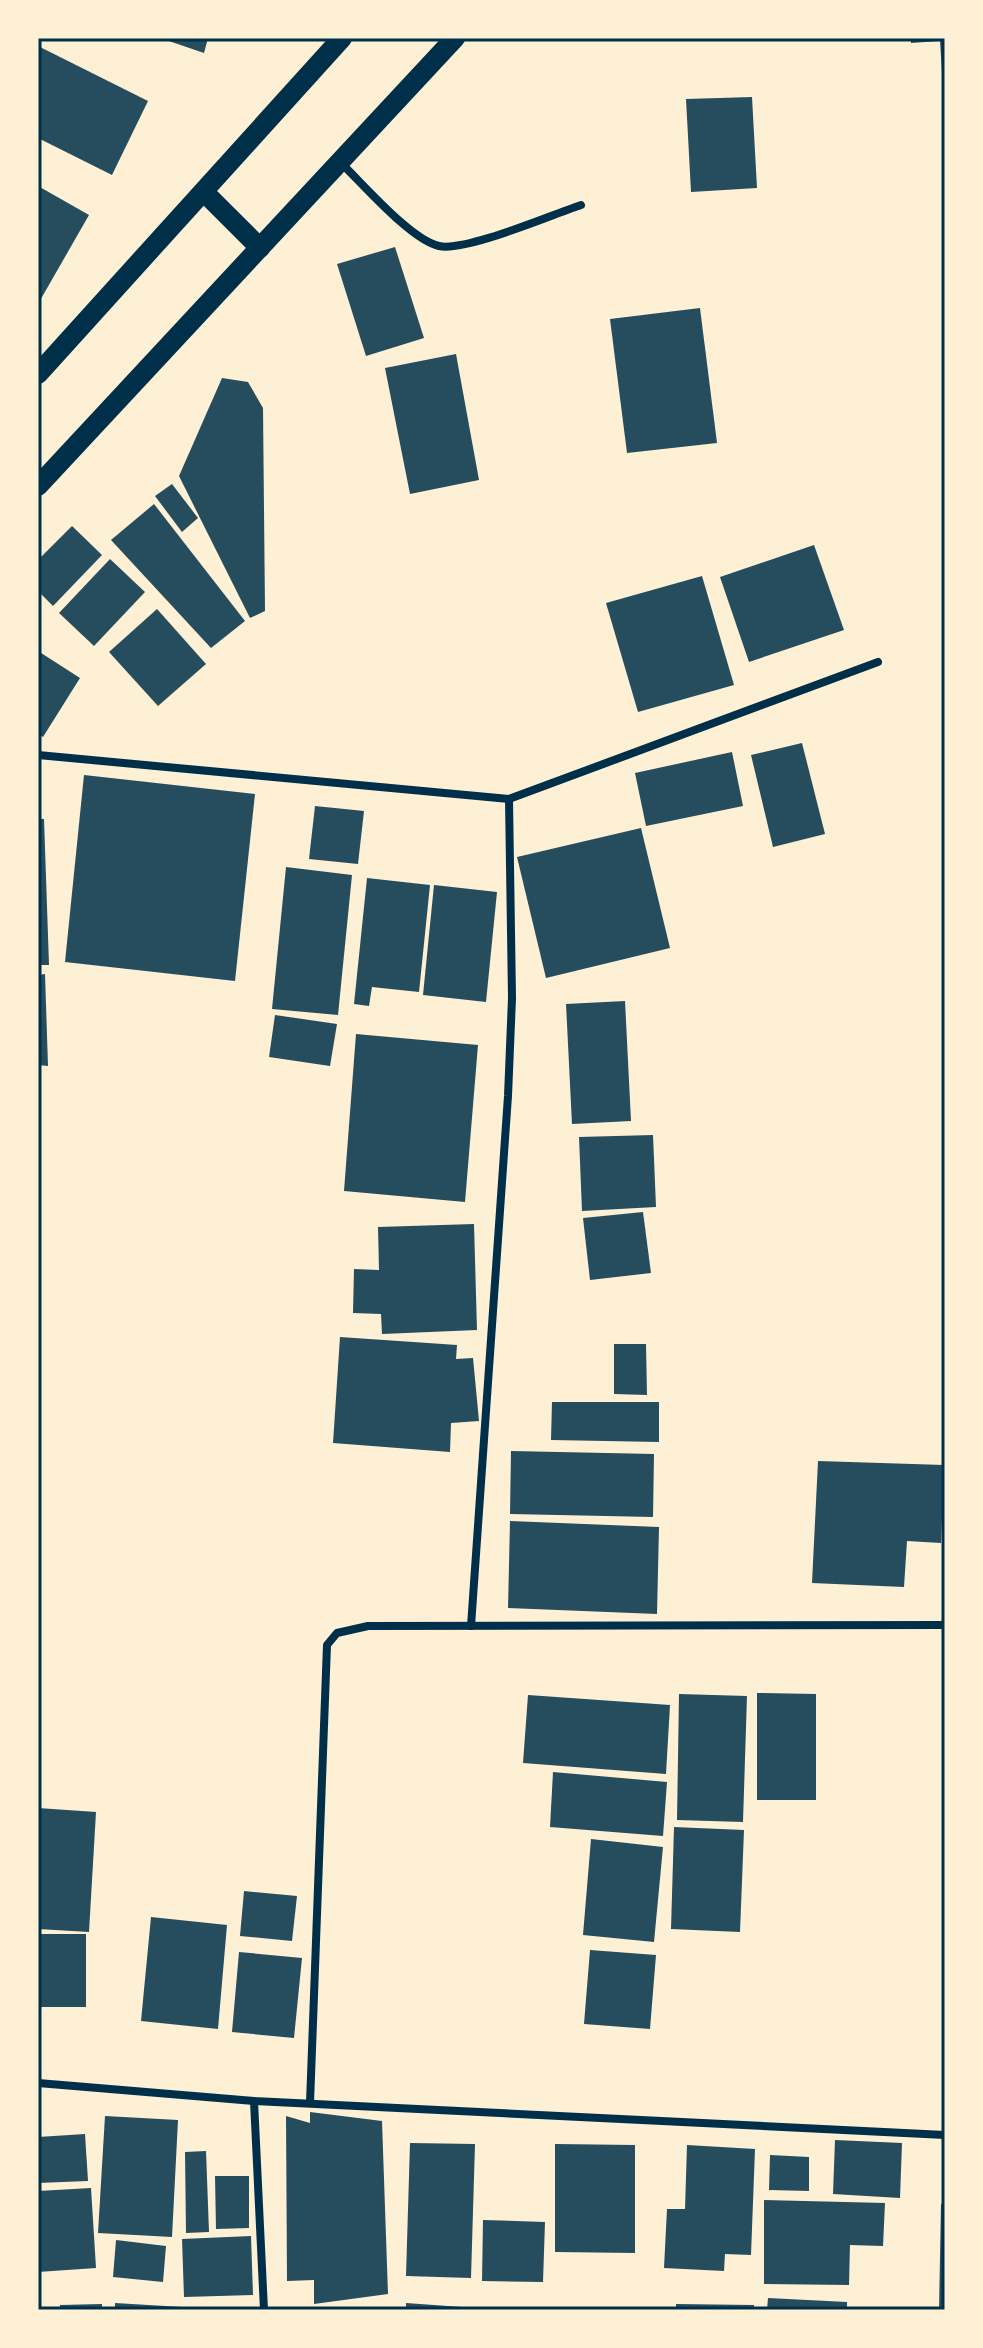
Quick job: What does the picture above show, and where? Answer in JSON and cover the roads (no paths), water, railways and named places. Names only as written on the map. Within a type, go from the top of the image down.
[{"type":"main road","points":[[38,374],[342,38]]},
{"type":"main road","points":[[38,486],[455,38]]},
{"type":"main road","points":[[204,192],[260,248]]},
{"type":"street","points":[[341,163],[420,237],[439,246],[460,246],[581,205]]},
{"type":"street","points":[[38,755],[509,799],[878,662]]},
{"type":"street","points":[[471,1626],[508,1096],[512,998],[509,799]]},
{"type":"street","points":[[310,2103],[327,1645],[337,1633],[350,1628],[471,1626],[945,1625]]},
{"type":"street","points":[[38,2083],[254,2101],[945,2135]]},
{"type":"street","points":[[254,2101],[264,2310]]}]
